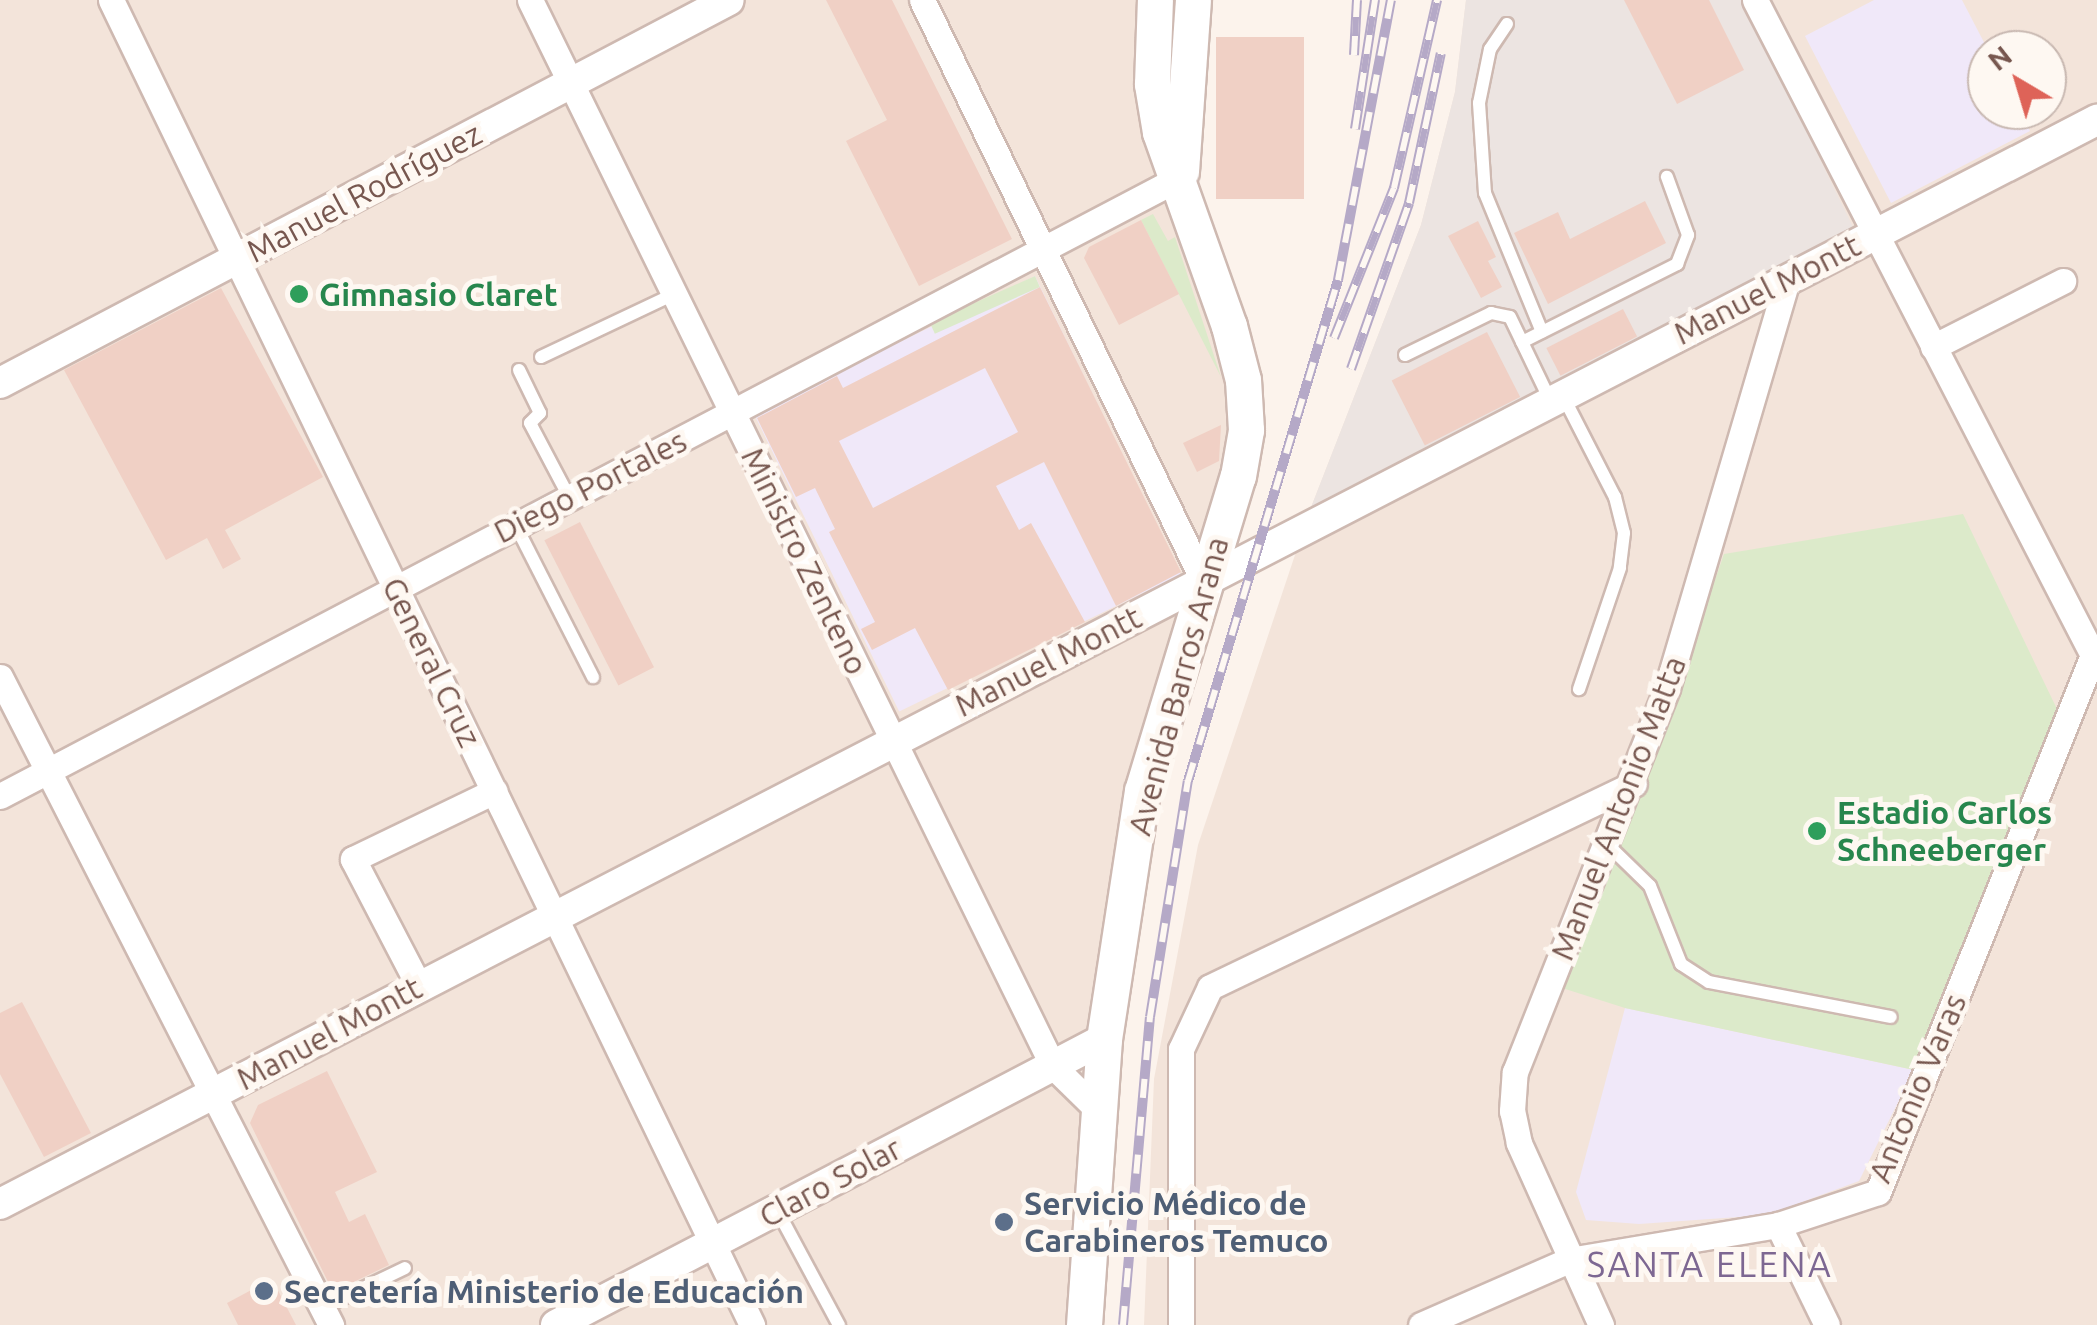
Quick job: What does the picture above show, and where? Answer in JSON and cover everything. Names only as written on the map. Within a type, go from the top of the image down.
[{"type":"main road","name":"Avenida Barros Arana","points":[[1084,1325],[1104,1040],[1142,792],[1240,465],[1246,406],[1238,354],[1181,177],[1160,132],[1152,84],[1155,0]]},
{"type":"main road","name":"Avenida Barros Arana","points":[[1181,177],[1193,0]]},
{"type":"street","name":"General Cruz","points":[[111,0],[752,1325]]},
{"type":"street","name":"Ministro Zenteno","points":[[530,0],[1053,1066],[1098,1110]]},
{"type":"street","name":"Manuel Rodríguez","points":[[0,383],[728,0]]},
{"type":"street","points":[[922,0],[1204,582]]},
{"type":"street","points":[[1755,0],[2095,659]]},
{"type":"street","name":"Manuel Montt","points":[[0,1204],[2097,120]]},
{"type":"street","name":"Diego Portales","points":[[0,796],[1181,177]]},
{"type":"street","name":"Manuel Antonio Matta","points":[[1601,1325],[1568,1260],[1518,1143],[1512,1091],[1522,1052],[1634,784],[1787,279]]},
{"type":"street","points":[[1933,347],[2063,280]]},
{"type":"street","name":"Antonio Varas","points":[[1421,1325],[1568,1260],[1778,1225],[1878,1192],[2095,659]]},
{"type":"street","points":[[0,676],[327,1316]]},
{"type":"street","points":[[1181,1325],[1181,1050],[1210,987],[1634,784]]},
{"type":"street","points":[[419,986],[354,859],[494,791]]},
{"type":"street","name":"Claro Solar","points":[[556,1325],[1104,1040]]},
{"type":"street","points":[[1778,1225],[1826,1325]]},
{"type":"lane","points":[[1507,24],[1490,49],[1478,102],[1484,193],[1542,332]]},
{"type":"lane","points":[[1522,342],[1677,264],[1688,235],[1667,177]]},
{"type":"lane","points":[[541,357],[674,294]]},
{"type":"lane","points":[[1406,356],[1491,313],[1510,318],[1616,498],[1624,533],[1620,568],[1579,690]]},
{"type":"lane","points":[[519,370],[540,413],[530,423],[569,497]]},
{"type":"lane","points":[[514,524],[593,677]]},
{"type":"lane","points":[[1609,846],[1650,886],[1681,964],[1708,982],[1891,1017]]},
{"type":"lane","points":[[778,1210],[839,1325]]},
{"type":"lane","points":[[327,1316],[404,1268]]},
{"type":"shaded area","points":[[0,0],[1207,0],[1196,181],[1258,409],[1147,780],[1092,1325],[0,1325]]},
{"type":"shaded area","points":[[1466,0],[2097,0],[2097,1325],[1144,1325],[1154,1079],[1198,845],[1310,510],[1421,225],[1455,92]]},
{"type":"shaded area","points":[[1466,0],[1742,0],[1856,233],[1310,510],[1421,225],[1455,92]]},
{"type":"shaded area","points":[[1874,0],[1962,0],[1978,30],[1967,30],[1967,130],[2030,131],[1891,203],[1805,36]]},
{"type":"shaded area","points":[[1035,276],[1181,574],[899,712],[754,413]]},
{"type":"shaded area","points":[[1625,1008],[1914,1070],[1859,1181],[1767,1215],[1639,1224],[1586,1220],[1576,1192]]},
{"type":"green space","points":[[1153,214],[1168,241],[1175,237],[1221,377],[1141,220]]},
{"type":"green space","points":[[1035,276],[1040,287],[935,334],[930,323]]},
{"type":"green space","name":"Estadio Carlos Schneeberger","points":[[1963,514],[2057,709],[1914,1070],[1625,1008],[1559,987],[1646,777],[1724,554]]},
{"type":"building","points":[[826,0],[892,0],[1012,239],[919,286],[846,141],[887,120]]},
{"type":"building","points":[[1624,0],[1709,0],[1744,70],[1677,104]]},
{"type":"building","points":[[1216,37],[1304,37],[1304,199],[1216,199]]},
{"type":"building","points":[[1645,201],[1666,243],[1548,304],[1514,233],[1558,212],[1570,239]]},
{"type":"building","points":[[1141,220],[1179,294],[1119,325],[1084,258],[1089,247]]},
{"type":"building","points":[[1478,221],[1496,257],[1488,261],[1502,287],[1481,298],[1448,236]]},
{"type":"building","points":[[1040,287],[1181,572],[1116,606],[1044,462],[996,486],[1019,530],[1031,523],[1085,622],[948,690],[915,628],[872,650],[861,629],[875,622],[829,532],[835,529],[815,488],[796,497],[757,418],[837,376],[843,388]],"holes":[[[985,368],[1018,432],[873,508],[839,441]]]},
{"type":"building","points":[[221,288],[323,477],[225,530],[241,559],[223,569],[207,538],[166,560],[64,370]]},
{"type":"building","points":[[1623,309],[1637,337],[1560,376],[1546,348]]},
{"type":"building","points":[[1487,332],[1520,397],[1425,446],[1392,381]]},
{"type":"building","points":[[1221,425],[1219,461],[1197,472],[1183,443]]},
{"type":"building","points":[[580,522],[654,667],[618,685],[544,540]]},
{"type":"building","points":[[22,1002],[91,1133],[44,1157],[0,1074],[0,1013]]},
{"type":"building","points":[[327,1071],[377,1172],[335,1192],[349,1222],[365,1214],[389,1265],[333,1292],[250,1123],[258,1105]]},
{"type":"building","name":"Secretería Ministerio de Educación","points":[[272,1279],[296,1325],[238,1325],[227,1303]]},
{"type":"railway","points":[[1354,55],[1357,0]]},
{"type":"railway","points":[[1355,129],[1375,0]]},
{"type":"railway","points":[[1123,1325],[1150,1017],[1188,781],[1338,280],[1391,0]]},
{"type":"railway","points":[[1334,338],[1394,188],[1437,0]]},
{"type":"railway","points":[[1351,369],[1409,203],[1441,53]]},
{"type":"place","name":"Gimnasio Claret","points":[[299,294]]},
{"type":"place","name":"Estadio Carlos Schneeberger","points":[[1817,831]]},
{"type":"place","name":"Servicio Médico de Carabineros Temuco","points":[[1004,1222]]},
{"type":"place","name":"Secretería Ministerio de Educación","points":[[264,1291]]},
{"type":"district","name":"SANTA ELENA","points":[[1710,1264]]}]
